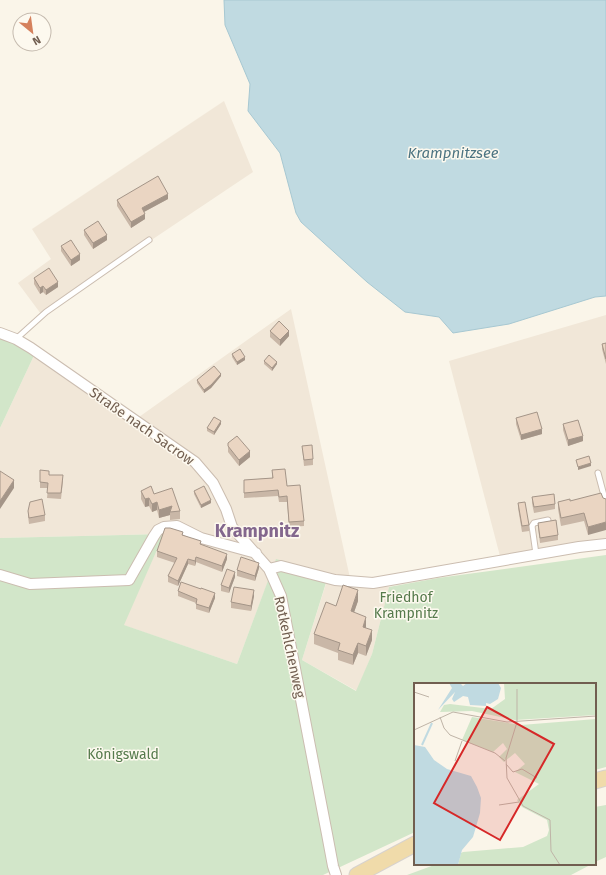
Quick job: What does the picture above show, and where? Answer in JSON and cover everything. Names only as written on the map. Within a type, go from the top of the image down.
[{"type":"main road","points":[[596,781],[606,778]]},
{"type":"main road","points":[[357,875],[414,845]]},
{"type":"street","name":"Straße nach Sacrow","points":[[0,333],[16,339],[31,348],[195,462],[213,483],[226,509],[232,527],[256,553],[268,569]]},
{"type":"street","points":[[0,575],[30,584],[129,580],[154,536],[158,530],[164,527],[177,526],[200,538],[256,553]]},
{"type":"street","points":[[268,569],[281,566],[335,580],[373,583],[536,554],[606,544]]},
{"type":"street","name":"Rotkehlchenweg","points":[[268,569],[281,596],[326,834],[336,875]]},
{"type":"lane","points":[[16,339],[46,312],[149,240]]},
{"type":"lane","points":[[598,473],[606,503]]},
{"type":"lane","points":[[536,554],[532,526],[534,523],[548,520]]},
{"type":"shaded area","points":[[224,101],[253,172],[41,314],[18,283],[51,259],[32,229]]},
{"type":"shaded area","points":[[291,309],[350,578],[389,587],[372,654],[357,691],[302,660],[329,574],[276,560],[237,664],[123,625],[164,534],[0,538],[0,428],[38,347],[139,417]]},
{"type":"shaded area","points":[[606,315],[606,544],[501,560],[449,361]]},
{"type":"green space","points":[[0,330],[38,347],[0,428]]},
{"type":"green space","name":"Königswald","points":[[164,534],[124,625],[237,664],[276,559],[329,573],[302,660],[356,691],[372,654],[389,587],[438,578],[606,555],[606,767],[596,770],[596,683],[414,683],[414,832],[323,875],[0,875],[0,538]]},
{"type":"green space","points":[[606,805],[606,857],[596,862],[596,807]]},
{"type":"green space","points":[[434,865],[590,865],[571,875],[407,875]]},
{"type":"water","name":"Krampnitzsee","points":[[224,0],[606,0],[606,296],[595,297],[509,324],[453,333],[439,317],[405,312],[367,282],[301,222],[296,213],[280,153],[248,111],[250,84],[225,25]]},
{"type":"building","points":[[158,176],[168,194],[142,208],[145,214],[131,222],[117,200]]},
{"type":"building","points":[[98,221],[107,235],[93,243],[84,230]]},
{"type":"building","points":[[71,240],[80,254],[71,260],[61,246]]},
{"type":"building","points":[[49,268],[58,282],[46,290],[43,286],[40,288],[34,278]]},
{"type":"building","points":[[279,321],[289,331],[280,340],[270,331]]},
{"type":"building","points":[[606,343],[606,359],[602,344]]},
{"type":"building","points":[[240,349],[245,357],[237,362],[232,354]]},
{"type":"building","points":[[269,355],[277,362],[272,368],[264,361]]},
{"type":"building","points":[[214,366],[221,374],[204,390],[197,380]]},
{"type":"building","points":[[537,412],[542,429],[521,435],[516,418]]},
{"type":"building","points":[[214,417],[221,421],[214,432],[207,428]]},
{"type":"building","points":[[578,420],[583,436],[568,440],[563,424]]},
{"type":"building","points":[[237,436],[250,451],[239,460],[228,446],[228,443]]},
{"type":"building","points":[[312,445],[313,459],[304,460],[302,446]]},
{"type":"building","points":[[589,456],[591,463],[578,467],[576,460]]},
{"type":"building","points":[[285,469],[287,486],[300,485],[304,521],[289,522],[287,496],[279,497],[278,490],[244,493],[244,480],[273,478],[272,470]]},
{"type":"building","points":[[40,470],[49,471],[49,475],[63,475],[61,493],[47,493],[48,483],[40,482]]},
{"type":"building","points":[[0,471],[14,480],[0,501]]},
{"type":"building","points":[[151,486],[154,494],[172,488],[180,511],[170,512],[172,506],[159,510],[157,502],[152,504],[149,498],[145,499],[141,491]]},
{"type":"building","points":[[204,486],[211,500],[201,505],[194,491]]},
{"type":"building","points":[[601,493],[603,498],[606,499],[606,522],[588,527],[584,513],[561,518],[558,502],[570,499],[570,501]]},
{"type":"building","points":[[554,494],[555,504],[534,507],[532,497]]},
{"type":"building","points":[[42,499],[45,515],[29,518],[28,511],[30,502]]},
{"type":"building","points":[[525,502],[529,525],[522,526],[518,503]]},
{"type":"building","points":[[556,520],[558,535],[540,538],[538,523]]},
{"type":"building","points":[[165,528],[183,532],[182,535],[201,541],[200,544],[227,554],[222,566],[196,557],[195,561],[188,559],[178,581],[168,576],[177,558],[157,551]]},
{"type":"building","points":[[241,557],[259,563],[255,576],[237,570]]},
{"type":"building","points":[[227,569],[235,572],[229,588],[221,585]]},
{"type":"building","points":[[181,582],[215,593],[209,608],[196,604],[197,599],[178,591]]},
{"type":"building","points":[[343,585],[358,590],[351,611],[366,617],[363,627],[372,630],[366,646],[358,643],[353,655],[338,650],[340,643],[314,634],[326,602],[336,606]]},
{"type":"building","points":[[234,587],[254,590],[251,606],[231,602]]},
{"type":"district","name":"Krampnitz","points":[[257,531]]},
{"type":"park label","name":"Friedhof Krampnitz","points":[[406,606]]}]
